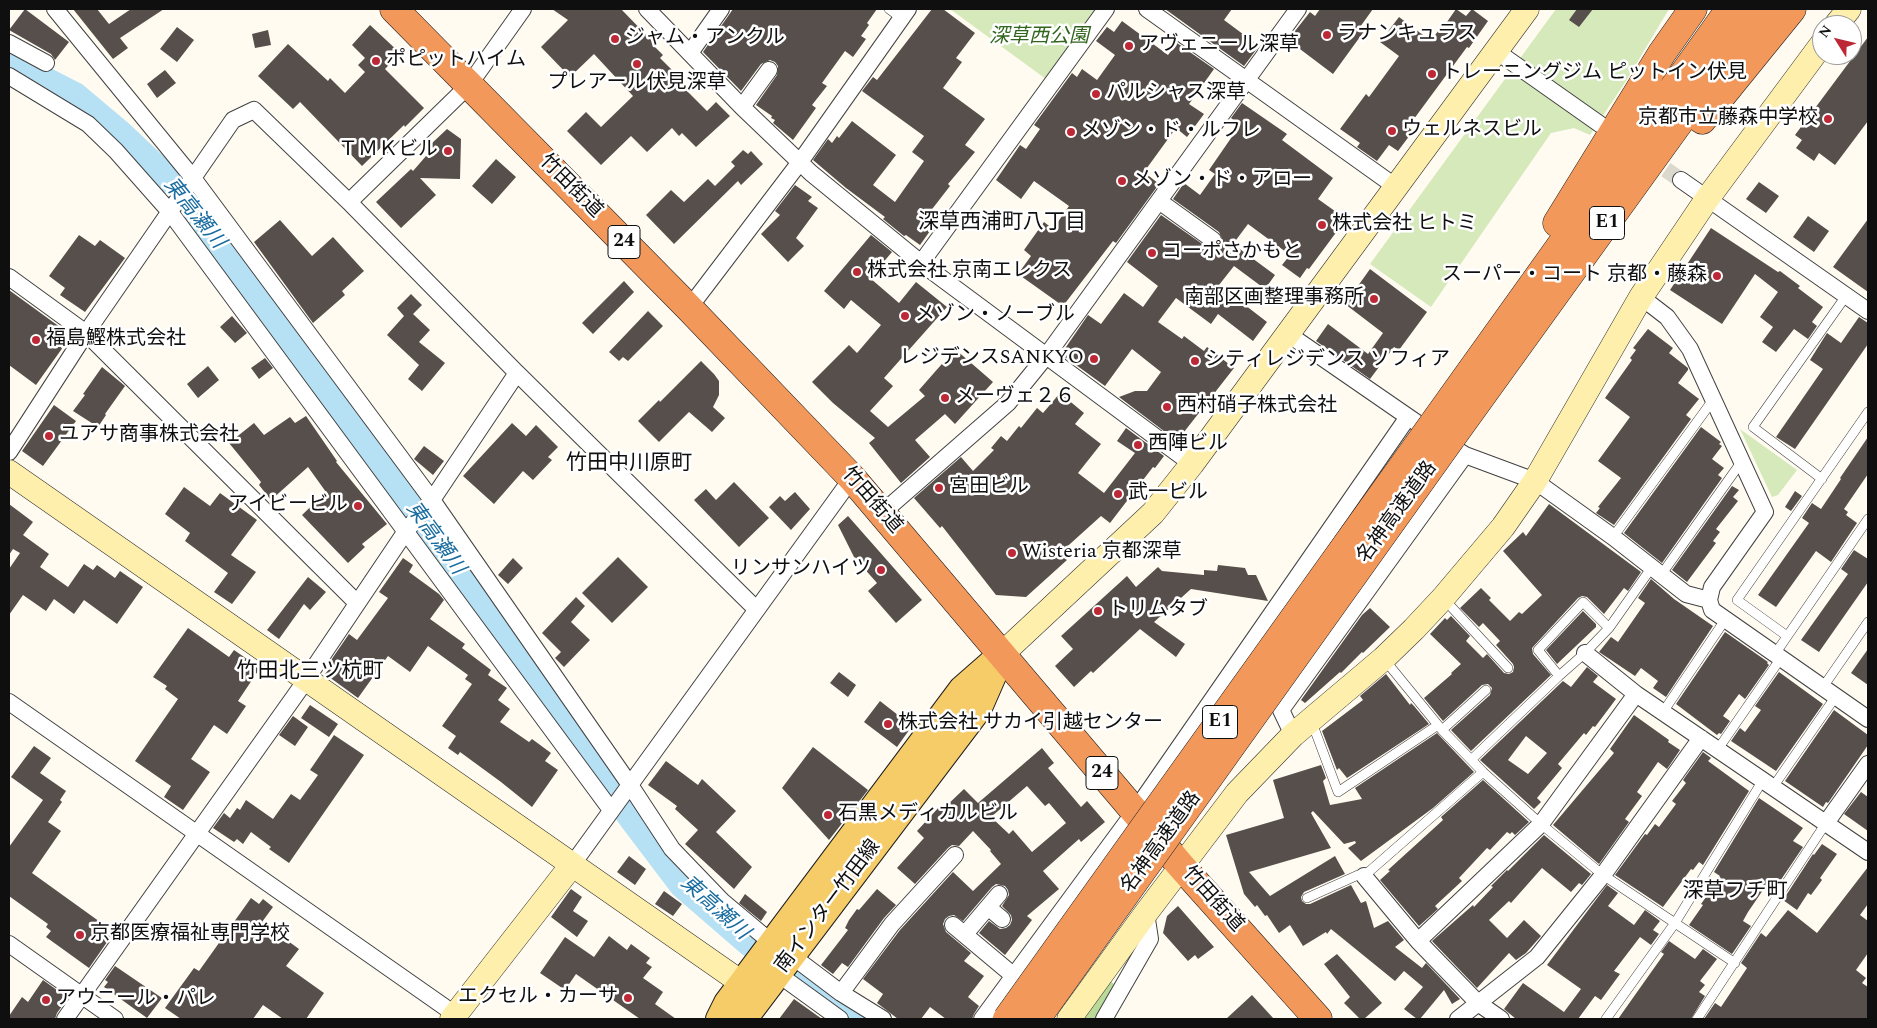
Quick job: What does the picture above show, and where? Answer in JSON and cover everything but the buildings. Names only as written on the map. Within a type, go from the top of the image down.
[{"type":"highway","name":"竹田街道","points":[[394,9],[689,308],[852,478],[1181,866],[1318,1019]]},
{"type":"highway","points":[[1509,339],[1576,191],[1662,53],[1693,9]]},
{"type":"highway","name":"名神高速道路","points":[[1509,339],[1730,9]]},
{"type":"highway","name":"名神高速道路","points":[[1007,1019],[1509,339],[1761,9]]},
{"type":"highway","points":[[1509,339],[1792,9]]},
{"type":"highway","name":"名神高速道路","points":[[1036,1019],[1439,434]]},
{"type":"main road","name":"南インター竹田線","points":[[734,1011],[978,710],[1002,654]]},
{"type":"street","points":[[55,9],[192,180],[431,503],[672,849],[777,959],[840,1019]]},
{"type":"street","points":[[349,202],[468,85],[523,9]]},
{"type":"street","points":[[647,9],[742,107],[800,162],[921,263],[1192,464]]},
{"type":"street","points":[[690,52],[721,9]]},
{"type":"street","points":[[921,263],[1106,9]]},
{"type":"street","points":[[1148,9],[1396,187]]},
{"type":"street","points":[[882,513],[1008,403],[1047,355],[1298,9]]},
{"type":"street","points":[[1002,654],[1153,513],[1192,464],[1527,9]]},
{"type":"street","points":[[689,308],[800,162],[900,12]]},
{"type":"street","points":[[9,43],[46,63]]},
{"type":"street","points":[[1496,51],[1601,125]]},
{"type":"street","points":[[1069,1019],[1237,793],[1293,735],[1383,659],[1443,598],[1503,527],[1535,481],[1642,297],[1707,199],[1812,57]]},
{"type":"street","points":[[742,107],[769,70]]},
{"type":"street","points":[[9,76],[88,124],[172,209],[612,809]]},
{"type":"street","points":[[9,452],[86,333],[233,120],[254,110],[349,202],[517,373],[756,609]]},
{"type":"street","points":[[1681,180],[1868,311]]},
{"type":"street","points":[[1159,201],[1213,240]]},
{"type":"street","points":[[9,278],[86,333],[357,603]]},
{"type":"street","points":[[1642,297],[1667,317],[1690,349],[1765,512],[1712,587],[1709,600],[1712,610],[1868,719]]},
{"type":"street","points":[[1288,334],[1439,434],[1535,481],[1614,537],[1686,594],[1709,600]]},
{"type":"street","points":[[65,1019],[198,833],[408,530],[431,503],[517,373]]},
{"type":"street","points":[[1293,735],[1281,710],[1439,434]]},
{"type":"street","points":[[982,1019],[1135,811],[1439,434]]},
{"type":"street","points":[[9,472],[572,865],[734,1011]]},
{"type":"street","points":[[9,702],[198,833],[454,1017],[572,865],[852,478]]},
{"type":"street","points":[[1585,653],[1636,694],[1868,852]]},
{"type":"street","points":[[1418,941],[1541,824],[1636,694]]},
{"type":"street","points":[[1458,1019],[1537,957],[1603,875],[1701,738]]},
{"type":"street","points":[[1826,823],[1868,764]]},
{"type":"street","points":[[841,993],[892,924],[955,855]]},
{"type":"street","points":[[1364,876],[1418,941],[1478,1002],[1501,1019]]},
{"type":"street","points":[[1000,894],[988,908],[959,929],[1014,976]]},
{"type":"street","points":[[988,908],[1002,919]]},
{"type":"street","points":[[1104,1019],[1150,939],[1146,913]]},
{"type":"street","points":[[9,944],[115,1019]]},
{"type":"street","points":[[777,959],[841,993],[883,1019]]},
{"type":"lane","points":[[1822,479],[1753,427],[1846,296]]},
{"type":"lane","points":[[1614,537],[1713,400]]},
{"type":"lane","points":[[1787,636],[1737,600],[1868,412]]},
{"type":"lane","points":[[1472,759],[1609,628],[1742,461]]},
{"type":"lane","points":[[1718,749],[1778,656],[1787,636],[1868,519]]},
{"type":"lane","points":[[1443,598],[1508,668]]},
{"type":"lane","points":[[1559,676],[1538,650],[1583,602],[1609,628]]},
{"type":"lane","points":[[1663,712],[1725,620]]},
{"type":"lane","points":[[1606,1019],[1675,923],[1829,692],[1868,622]]},
{"type":"lane","points":[[1383,659],[1440,728],[1483,772],[1541,824],[1603,875],[1735,963]]},
{"type":"lane","points":[[1311,720],[1338,792],[1440,728],[1486,690]]},
{"type":"lane","points":[[1307,898],[1358,875],[1364,876],[1483,772]]},
{"type":"lane","points":[[1697,1019],[1826,823]]},
{"type":"green space","name":"深草西公園","points":[[950,9],[1098,9],[1046,79]]},
{"type":"green space","points":[[1556,9],[1669,9],[1626,81],[1590,135],[1574,128],[1551,133],[1431,307],[1370,264]]},
{"type":"green space","points":[[1740,429],[1797,470],[1778,495],[1772,497]]},
{"type":"green space","points":[[1110,981],[1114,984],[1095,1019],[1084,1019]]},
{"type":"waterway","name":"東高瀬川","points":[[9,63],[75,97],[119,134],[173,185],[277,322],[526,666],[633,818],[683,884],[750,942],[857,1019]]},
{"type":"tunnel","points":[[1646,156],[1681,180]]},
{"type":"place","name":"ラナンキュラス","points":[[1327,35]]},
{"type":"place","name":"ジャム・アンクル","points":[[615,39]]},
{"type":"place","name":"アヴェニール深草","points":[[1129,46]]},
{"type":"place","name":"ポピットハイム","points":[[376,61]]},
{"type":"place","name":"プレアール伏見深草","points":[[637,64]]},
{"type":"place","name":"トレーニングジム ピットイン伏見","points":[[1432,74]]},
{"type":"place","name":"パルシャス深草","points":[[1096,94]]},
{"type":"place","name":"京都市立藤森中学校","points":[[1828,119]]},
{"type":"place","name":"ウェルネスビル","points":[[1392,131]]},
{"type":"place","name":"メゾン・ド・ルフレ","points":[[1071,132]]},
{"type":"place","name":"ＴＭＫビル","points":[[448,151]]},
{"type":"place","name":"メゾン・ド・アロー","points":[[1122,181]]},
{"type":"place","name":"株式会社 ヒトミ","points":[[1322,225]]},
{"type":"place","name":"コーポさかもと","points":[[1152,253]]},
{"type":"place","name":"株式会社 京南エレクス","points":[[857,272]]},
{"type":"place","name":"スーパー・コート 京都・藤森","points":[[1717,276]]},
{"type":"place","name":"南部区画整理事務所","points":[[1374,299]]},
{"type":"place","name":"メゾン・ノーブル","points":[[905,316]]},
{"type":"place","name":"福島鰹株式会社","points":[[36,340]]},
{"type":"place","name":"レジデンスSANKYO","points":[[1094,359]]},
{"type":"place","name":"シティレジデンス ソフィア","points":[[1195,361]]},
{"type":"place","name":"メーヴェ２６","points":[[945,398]]},
{"type":"place","name":"西村硝子株式会社","points":[[1167,407]]},
{"type":"place","name":"ユアサ商事株式会社","points":[[49,436]]},
{"type":"place","name":"西陣ビル","points":[[1138,445]]},
{"type":"place","name":"宮田ビル","points":[[939,488]]},
{"type":"place","name":"武一ビル","points":[[1118,494]]},
{"type":"place","name":"アイビービル","points":[[358,506]]},
{"type":"place","name":"Wisteria 京都深草","points":[[1012,553]]},
{"type":"place","name":"リンサンハイツ","points":[[881,570]]},
{"type":"place","name":"トリムタブ","points":[[1098,611]]},
{"type":"place","name":"株式会社 サカイ引越センター","points":[[888,724]]},
{"type":"place","name":"石黒メディカルビル","points":[[828,815]]},
{"type":"place","name":"京都医療福祉専門学校","points":[[80,935]]},
{"type":"place","name":"エクセル・カーサ","points":[[628,998]]},
{"type":"place","name":"アウニール・パレ","points":[[46,1000]]},
{"type":"district","name":"深草西浦町八丁目","points":[[1002,224]]},
{"type":"district","name":"竹田中川原町","points":[[629,465]]},
{"type":"district","name":"竹田北三ツ杭町","points":[[310,673]]},
{"type":"district","name":"深草フチ町","points":[[1735,893]]}]
